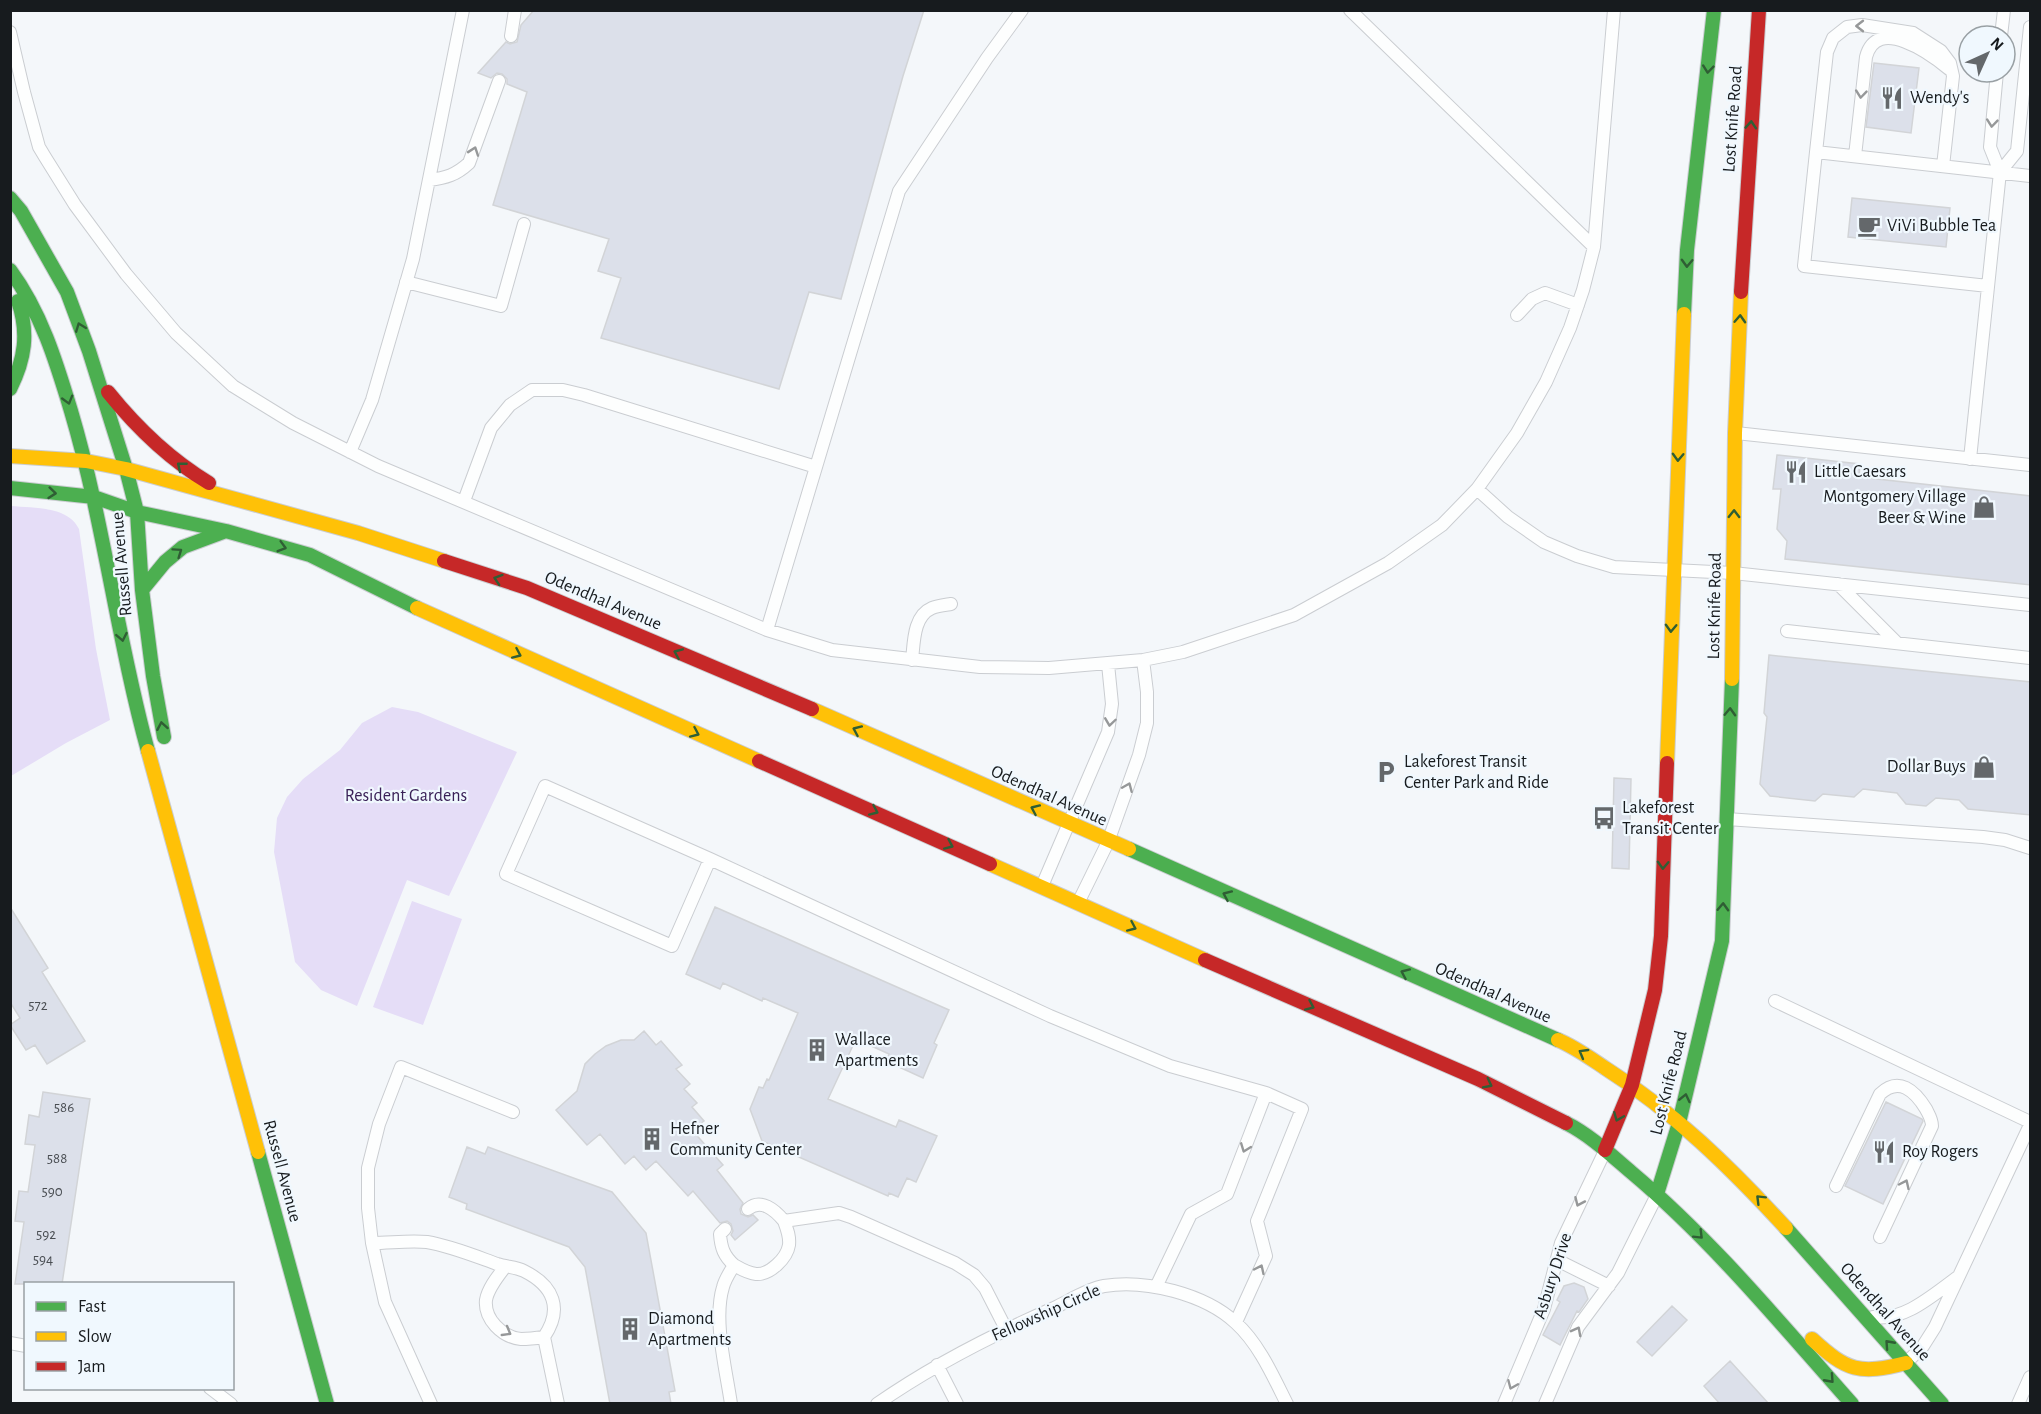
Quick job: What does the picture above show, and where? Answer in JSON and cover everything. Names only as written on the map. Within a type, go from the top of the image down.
[{"type":"street","name":"Lost Knife Road","points":[[1605,1150],[1632,1085],[1655,990],[1661,936],[1687,250],[1714,10]]},
{"type":"street","name":"Lost Knife Road","points":[[1657,1194],[1679,1123],[1722,941],[1732,682],[1735,433],[1745,211],[1759,10]]},
{"type":"street","name":"Russell Avenue","points":[[10,198],[21,210],[67,292],[99,382],[126,469],[137,512],[141,590],[153,676],[168,756]]},
{"type":"street","name":"Russell Avenue","points":[[10,270],[25,290],[53,349],[86,460],[133,696],[327,1404]]},
{"type":"street","points":[[10,282],[24,315],[27,333],[21,365],[10,389]]},
{"type":"street","points":[[99,382],[133,423],[186,471],[250,505]]},
{"type":"street","name":"Odendhal Avenue","points":[[10,456],[86,460],[126,469],[358,533],[527,588],[794,701],[1570,1045],[1632,1085],[1679,1123],[1762,1200],[1942,1404]]},
{"type":"street","points":[[10,488],[94,497],[137,512],[226,531],[310,555],[449,624],[1478,1079],[1574,1127],[1605,1150],[1657,1194],[1726,1262],[1839,1362],[1866,1370],[1906,1363]]},
{"type":"street","points":[[141,590],[165,562],[183,548],[226,531]]},
{"type":"street","name":"Russell Avenue","points":[[176,801],[203,948]]},
{"type":"street","points":[[1726,1262],[1852,1404]]},
{"type":"lane","points":[[350,452],[372,400],[413,259],[463,10]]},
{"type":"lane","points":[[511,36],[514,10]]},
{"type":"lane","points":[[767,630],[899,191],[987,58],[1022,10]]},
{"type":"lane","points":[[1350,10],[1594,247]]},
{"type":"lane","points":[[10,32],[39,147],[75,205],[126,274],[176,333],[233,386],[293,423],[378,466],[767,630],[832,650],[992,667],[1049,668],[1143,660],[1184,652],[1294,615],[1388,563],[1442,525],[1477,489],[1517,434],[1529,413],[1546,382],[1578,305],[1594,247],[1614,10]]},
{"type":"lane","points":[[1943,166],[1952,71],[1950,63],[1941,51],[1913,33],[1897,29],[1847,27],[1833,38],[1827,52],[1804,266],[1988,286]]},
{"type":"lane","points":[[2000,172],[2017,151],[2031,27]]},
{"type":"lane","points":[[1855,156],[1866,57],[1873,44],[1889,39],[1911,43],[1926,51],[1952,71]]},
{"type":"lane","points":[[429,180],[447,178],[459,173],[469,163],[499,81]]},
{"type":"lane","points":[[1970,459],[2000,172],[1990,147],[1996,84]]},
{"type":"lane","points":[[1816,152],[2031,176]]},
{"type":"lane","points":[[406,282],[501,306],[524,224]]},
{"type":"lane","points":[[1517,315],[1532,299],[1545,293],[1578,305]]},
{"type":"lane","points":[[464,501],[491,428],[510,405],[532,390],[563,390],[584,394],[816,467]]},
{"type":"lane","points":[[1735,433],[2031,465]]},
{"type":"lane","points":[[1477,489],[1508,517],[1544,542],[1576,556],[1614,567],[1733,573],[2031,605]]},
{"type":"lane","points":[[1838,584],[1898,643]]},
{"type":"lane","points":[[912,660],[920,618],[930,609],[951,604]]},
{"type":"lane","points":[[1787,631],[2031,658]]},
{"type":"lane","points":[[1078,904],[1108,842],[1133,777],[1147,723],[1147,692],[1143,660]]},
{"type":"lane","points":[[1042,886],[1108,732],[1112,704],[1108,664]]},
{"type":"lane","points":[[710,859],[672,946],[506,874],[545,786],[710,859],[1050,1016],[1170,1066],[1266,1093],[1302,1109],[1257,1221],[1266,1256],[1236,1323]]},
{"type":"lane","points":[[1726,819],[1983,837],[2005,840],[2031,848]]},
{"type":"lane","points":[[1775,1001],[2031,1123],[1935,1327],[1923,1346],[1906,1363]]},
{"type":"lane","points":[[432,1404],[385,1302],[372,1243],[368,1208],[368,1168],[380,1124],[401,1068],[513,1112]]},
{"type":"lane","points":[[1836,1186],[1880,1094],[1888,1088],[1898,1086],[1916,1094],[1932,1120],[1932,1126],[1880,1237]]},
{"type":"lane","points":[[1156,1287],[1191,1214],[1227,1194],[1266,1093]]},
{"type":"lane","name":"Asbury Drive","points":[[1504,1404],[1544,1309],[1562,1243],[1605,1150]]},
{"type":"lane","points":[[1545,1404],[1578,1327],[1618,1273],[1657,1194]]},
{"type":"lane","points":[[725,1229],[720,1234],[721,1248],[734,1265],[745,1272],[758,1274],[778,1264],[789,1247],[789,1234],[784,1221],[778,1213],[761,1204],[753,1204],[748,1209]]},
{"type":"lane","points":[[784,1221],[839,1214],[852,1217],[955,1263],[974,1275],[985,1288],[1006,1329]]},
{"type":"lane","points":[[372,1243],[426,1242],[460,1250],[505,1267],[522,1269],[538,1280],[552,1295],[555,1311],[552,1326],[544,1337],[558,1404]]},
{"type":"lane","points":[[1557,1260],[1609,1286]]},
{"type":"lane","points":[[731,1404],[720,1326],[720,1306],[723,1285],[734,1265]]},
{"type":"lane","points":[[505,1267],[494,1282],[486,1300],[489,1318],[502,1332],[519,1339],[544,1337]]},
{"type":"lane","points":[[1863,1316],[1877,1318],[1899,1314],[1923,1301],[1959,1276]]},
{"type":"lane","name":"Fellowship Circle","points":[[877,1404],[937,1365],[1006,1329],[1102,1286],[1134,1284],[1156,1287],[1200,1299],[1236,1323],[1254,1344],[1287,1404]]},
{"type":"lane","points":[[937,1365],[957,1404]]},
{"type":"lane","points":[[2018,1404],[2031,1377]]},
{"type":"lane","points":[[211,1390],[231,1404]]},
{"type":"green space","points":[[11,506],[58,512],[74,521],[79,529],[96,649],[110,720],[11,776]]},
{"type":"green space","name":"Resident Gardens","points":[[392,707],[418,712],[517,752],[449,896],[407,880],[357,1006],[321,990],[295,962],[274,852],[277,818],[287,797],[303,779],[340,750],[362,723]]},
{"type":"green space","points":[[412,901],[462,919],[423,1025],[373,1007]]},
{"type":"building","points":[[534,10],[924,10],[903,76],[841,299],[809,292],[779,389],[601,338],[621,278],[598,271],[609,239],[493,205],[527,92],[507,84],[507,79],[502,74],[497,73],[491,78],[478,73],[506,42],[510,44],[517,42],[521,25]]},
{"type":"building","name":"Wendy's","points":[[1874,63],[1919,68],[1911,133],[1866,127]]},
{"type":"building","points":[[1852,198],[1950,208],[1946,247],[1848,237]]},
{"type":"building","points":[[1777,455],[1860,464],[1859,477],[2031,496],[2031,585],[1785,559],[1787,541],[1777,529],[1781,489],[1773,489]]},
{"type":"building","points":[[1769,655],[2031,682],[2031,815],[1968,809],[1959,800],[1936,798],[1926,806],[1906,804],[1897,793],[1863,789],[1854,797],[1823,794],[1815,801],[1770,796],[1760,784],[1767,717],[1764,713]]},
{"type":"building","points":[[1614,778],[1631,779],[1629,869],[1612,868]]},
{"type":"building","points":[[10,907],[48,968],[42,972],[85,1041],[47,1064],[35,1045],[26,1050],[10,1025],[20,1018],[10,1002]]},
{"type":"building","name":"Wallace Apartments","points":[[715,907],[949,1010],[934,1043],[937,1045],[923,1078],[886,1061],[889,1054],[856,1039],[828,1099],[896,1127],[899,1120],[937,1136],[916,1182],[907,1178],[898,1197],[889,1193],[888,1196],[762,1141],[750,1109],[759,1087],[763,1088],[767,1079],[769,1080],[798,1013],[763,998],[762,1001],[723,983],[720,989],[686,974]]},
{"type":"building","name":"Hefner Community Center","points":[[644,1031],[656,1045],[661,1041],[682,1065],[676,1069],[690,1084],[684,1089],[697,1103],[692,1107],[704,1121],[692,1130],[723,1165],[717,1170],[743,1203],[740,1209],[741,1214],[748,1217],[753,1215],[758,1220],[735,1240],[731,1235],[733,1231],[731,1224],[727,1221],[720,1223],[693,1191],[688,1196],[656,1161],[646,1170],[634,1156],[625,1164],[600,1134],[587,1145],[556,1110],[577,1091],[585,1064],[595,1054],[606,1046],[621,1040],[634,1040]]},
{"type":"building","points":[[43,1092],[90,1099],[62,1282],[15,1284],[24,1222],[15,1221],[19,1191],[28,1192],[35,1145],[25,1144],[29,1115],[39,1117]]},
{"type":"building","name":"Roy Rogers","points":[[1886,1102],[1923,1121],[1883,1204],[1845,1186]]},
{"type":"building","name":"Diamond Apartments","points":[[467,1147],[485,1154],[488,1147],[612,1192],[646,1233],[675,1391],[669,1392],[671,1404],[610,1404],[585,1267],[569,1247],[466,1209],[467,1204],[449,1197]]},
{"type":"building","points":[[1574,1283],[1584,1287],[1588,1299],[1579,1312],[1577,1311],[1560,1345],[1543,1335],[1560,1302],[1557,1300],[1564,1286]]},
{"type":"building","points":[[1672,1306],[1687,1320],[1652,1356],[1637,1342]]},
{"type":"building","points":[[1730,1361],[1769,1404],[1720,1404],[1704,1386]]},
{"type":"traffic: fast","points":[[1684,314],[1687,250],[1714,10]]},
{"type":"traffic: fast","points":[[10,198],[21,211],[67,292],[89,351],[126,469],[137,512],[142,590],[153,676],[164,737]]},
{"type":"traffic: fast","points":[[10,270],[39,320],[71,411],[93,495],[137,709],[148,751]]},
{"type":"traffic: fast","points":[[10,389],[24,346],[24,324],[18,301]]},
{"type":"traffic: fast","points":[[10,488],[94,497],[137,512],[226,531],[310,555],[417,608]]},
{"type":"traffic: fast","points":[[142,590],[165,562],[183,547],[226,531]]},
{"type":"traffic: fast","points":[[1657,1194],[1679,1123],[1722,941],[1732,679]]},
{"type":"traffic: fast","points":[[1129,849],[1558,1040]]},
{"type":"traffic: fast","points":[[1566,1123],[1608,1152],[1690,1226],[1746,1284],[1852,1404]]},
{"type":"traffic: fast","points":[[258,1152],[327,1404]]},
{"type":"traffic: fast","points":[[1786,1228],[1942,1404]]},
{"type":"traffic: slow","points":[[1732,679],[1735,433],[1741,292]]},
{"type":"traffic: slow","points":[[1667,763],[1684,314]]},
{"type":"traffic: slow","points":[[10,456],[86,461],[126,469],[358,533],[444,561]]},
{"type":"traffic: slow","points":[[417,608],[759,761]]},
{"type":"traffic: slow","points":[[812,709],[1129,849]]},
{"type":"traffic: slow","points":[[148,751],[258,1152]]},
{"type":"traffic: slow","points":[[990,864],[1205,960]]},
{"type":"traffic: slow","points":[[1558,1040],[1630,1085],[1678,1122],[1723,1163],[1786,1228]]},
{"type":"traffic: slow","points":[[1812,1339],[1835,1358],[1854,1368],[1876,1369],[1906,1363]]},
{"type":"traffic: jam","points":[[1741,292],[1759,10]]},
{"type":"traffic: jam","points":[[108,392],[154,442],[180,464],[209,483]]},
{"type":"traffic: jam","points":[[444,561],[527,588],[812,709]]},
{"type":"traffic: jam","points":[[759,761],[990,864]]},
{"type":"traffic: jam","points":[[1605,1150],[1632,1085],[1655,990],[1661,936],[1667,763]]},
{"type":"traffic: jam","points":[[1205,960],[1478,1079],[1566,1123]]},
{"type":"place","name":"Wendy's","points":[[1892,98]]},
{"type":"place","name":"ViVi Bubble Tea","points":[[1869,226]]},
{"type":"place","name":"Little Caesars","points":[[1796,472]]},
{"type":"place","name":"Montgomery Village Beer & Wine","points":[[1984,507]]},
{"type":"place","name":"Dollar Buys","points":[[1984,767]]},
{"type":"place","name":"Lakeforest Transit Center Park and Ride","points":[[1386,772]]},
{"type":"place","name":"Lakeforest Transit Center","points":[[1604,818]]},
{"type":"place","name":"Wallace Apartments","points":[[817,1050]]},
{"type":"place","name":"Hefner Community Center","points":[[652,1139]]},
{"type":"place","name":"Roy Rogers","points":[[1884,1152]]},
{"type":"place","name":"Diamond Apartments","points":[[630,1329]]}]
